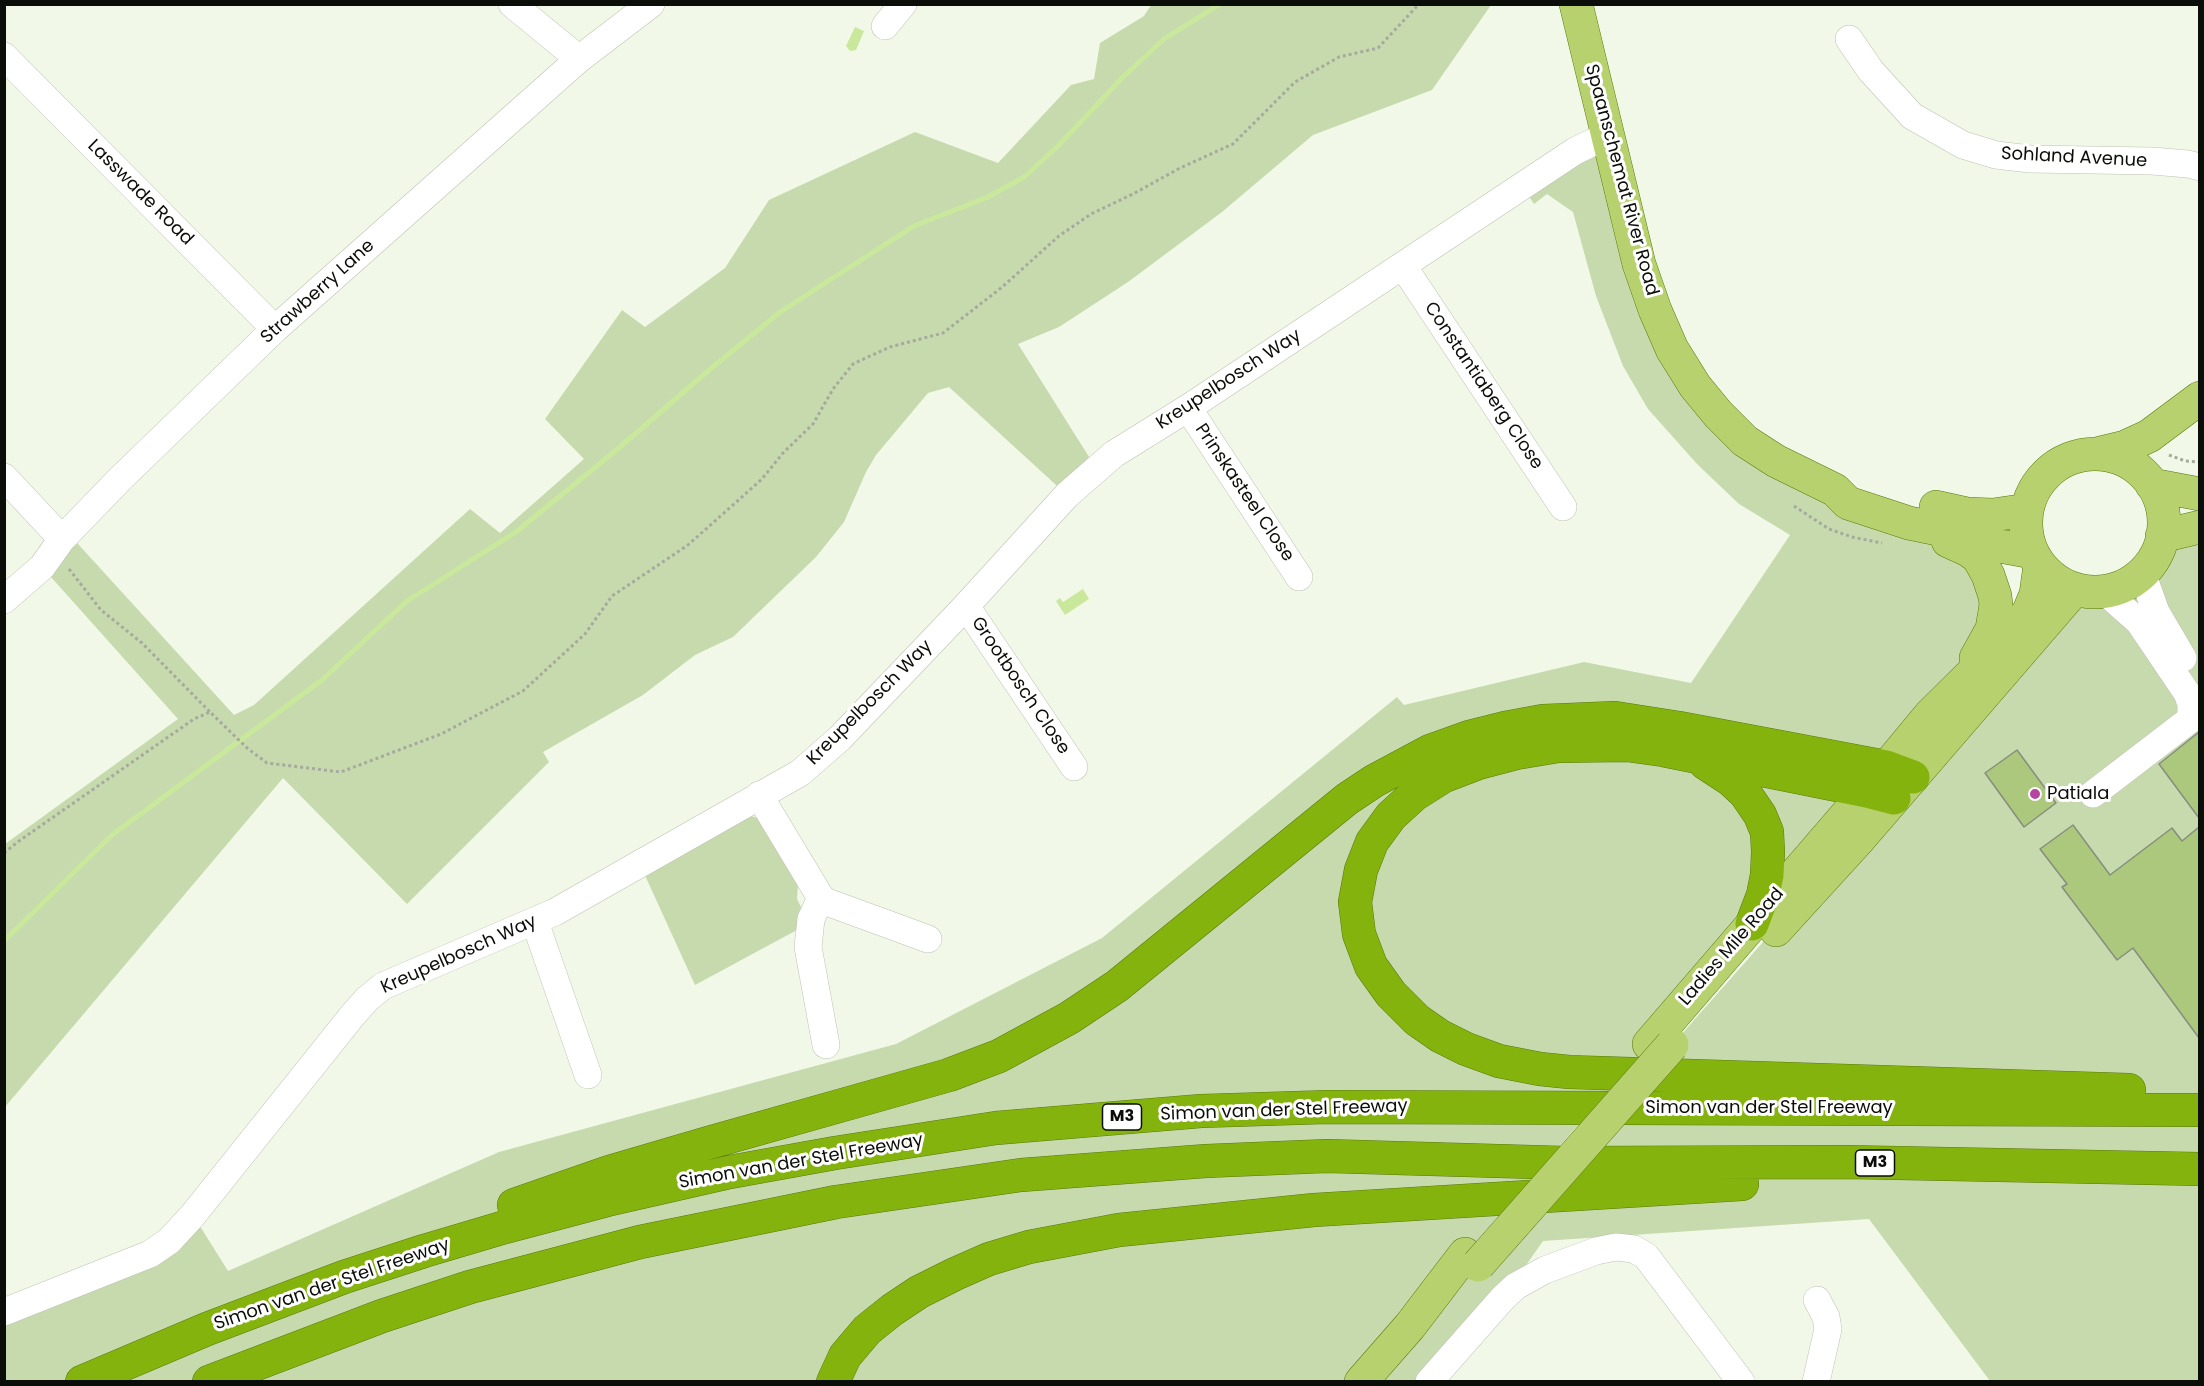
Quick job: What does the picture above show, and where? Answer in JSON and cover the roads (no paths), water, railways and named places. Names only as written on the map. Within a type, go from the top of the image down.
[{"type":"highway","points":[[344,1277],[394,1251],[554,1191],[708,1143],[949,1075],[999,1056],[1070,1018],[1117,986],[1347,799],[1374,781],[1430,751],[1469,738],[1543,721],[1615,718],[1680,728],[1890,783]]},
{"type":"highway","points":[[1890,783],[1627,745],[1558,746],[1516,753],[1478,763],[1444,776],[1414,795],[1390,816],[1372,842],[1361,870],[1355,902],[1359,934],[1371,966],[1391,994],[1417,1020],[1440,1036],[1466,1049],[1499,1061],[1540,1069],[1569,1072],[2199,1092]]},
{"type":"highway","points":[[1693,756],[1739,787],[1756,807],[1764,824],[1768,841],[1767,875],[1763,895],[1752,924]]},
{"type":"highway","name":"Simon van der Stel Freeway","points":[[82,1382],[207,1329],[344,1277],[506,1227],[607,1200],[730,1172],[996,1128],[1201,1111],[1328,1107],[2070,1112],[2199,1110]]},
{"type":"highway","name":"M3","points":[[208,1382],[393,1312],[470,1287],[629,1245],[836,1202],[1021,1175],[1206,1161],[1327,1156],[1567,1162],[1847,1162],[2199,1170]]},
{"type":"highway","points":[[833,1382],[845,1356],[867,1330],[919,1292],[989,1259],[1029,1247],[1070,1239],[1130,1229],[1314,1210],[2041,1166]]},
{"type":"main road","name":"Spaanschemat River Road","points":[[1576,4],[1639,264],[1672,349],[1695,386],[1718,414],[1745,441],[1776,461],[1835,490],[1848,503],[1898,533],[1972,536],[2036,558]]},
{"type":"main road","points":[[2199,398],[2149,436],[2125,447],[2072,457],[2053,468],[2038,483],[2027,510],[2028,538],[2036,558],[2050,575],[2090,590],[2131,582],[2142,573],[2159,549],[2162,536],[2162,508],[2156,472],[2161,449],[2172,435],[2199,416]]},
{"type":"main road","points":[[2100,453],[2156,472],[2199,494]]},
{"type":"main road","name":"Spaanschemat River Road","points":[[1835,490],[1853,487],[1978,515],[2027,510]]},
{"type":"main road","points":[[2162,536],[2199,527]]},
{"type":"main road","points":[[1898,533],[1927,533],[1968,550],[1978,557],[1988,575],[1996,605],[1992,629],[1960,686]]},
{"type":"main road","name":"Ladies Mile Road","points":[[1361,1382],[1890,783],[1930,715],[2015,631],[2036,594],[2036,558]]},
{"type":"main road","name":"Ladies Mile Road","points":[[1661,1045],[1752,924],[1890,783],[2090,590]]},
{"type":"street","points":[[512,4],[579,59]]},
{"type":"street","name":"Strawberry Lane","points":[[4,600],[42,567],[63,539],[119,480],[276,329],[579,59],[651,4]]},
{"type":"street","points":[[885,26],[903,4]]},
{"type":"street","name":"Sohland Avenue","points":[[1849,39],[1871,71],[1912,116],[1963,145],[1996,155],[2030,159],[2152,161],[2199,167]]},
{"type":"street","name":"Lasswade Road","points":[[4,56],[276,329]]},
{"type":"street","name":"Kreupelbosch Way","points":[[4,1312],[150,1254],[169,1240],[194,1215],[367,999],[383,986],[555,912],[800,773],[821,756],[966,606],[1067,495],[1096,468],[1575,151],[1608,135]]},
{"type":"street","name":"Constantiaberg Close","points":[[1403,266],[1563,507]]},
{"type":"street","name":"Prinskasteel Close","points":[[1188,408],[1299,577]]},
{"type":"street","points":[[4,477],[63,539]]},
{"type":"street","points":[[2142,573],[2156,612],[2199,684]]},
{"type":"street","points":[[2090,590],[2139,622],[2187,693],[2195,715],[2093,794]]},
{"type":"street","name":"Grootbosch Close","points":[[966,606],[1074,767]]},
{"type":"street","points":[[759,795],[821,898],[928,939]]},
{"type":"street","points":[[821,898],[811,919],[808,947],[826,1045]]},
{"type":"street","points":[[535,922],[588,1075]]},
{"type":"street","points":[[1430,1382],[1503,1298],[1527,1278],[1575,1258],[1616,1247],[1634,1249],[1646,1256],[1742,1382]]},
{"type":"street","points":[[1816,1382],[1828,1329],[1826,1317],[1818,1300]]},
{"type":"waterway","points":[[4,941],[112,835],[322,680],[407,601],[516,532],[780,312],[914,226],[988,197],[1024,177],[1056,148],[1124,76],[1164,39],[1220,4]]},
{"type":"place","name":"Patiala","points":[[2035,794]]}]
